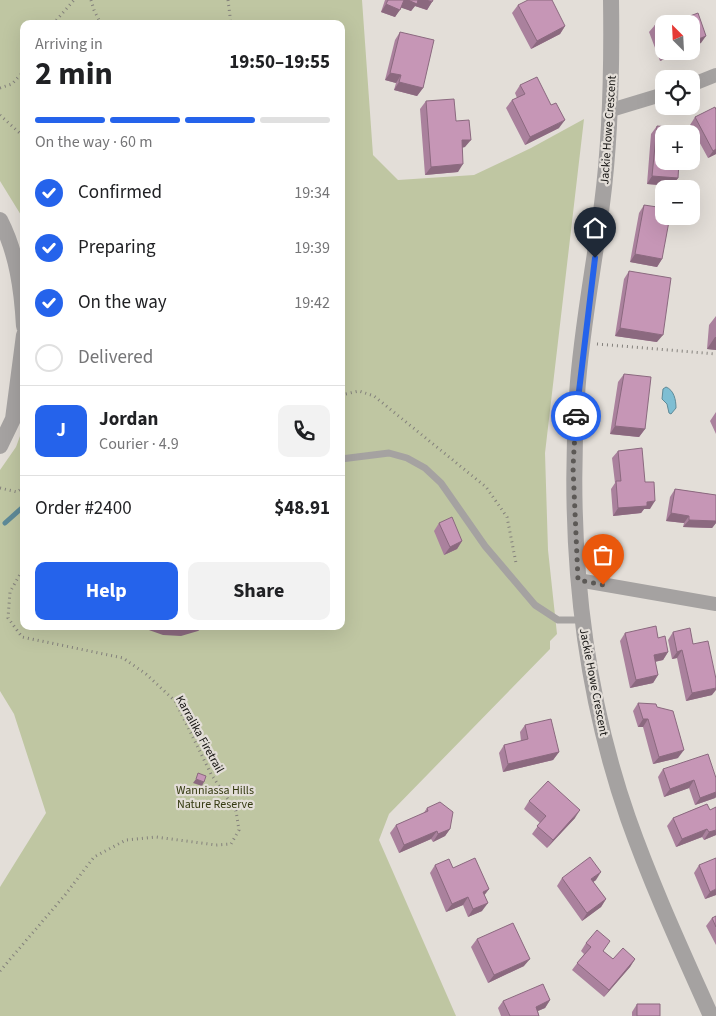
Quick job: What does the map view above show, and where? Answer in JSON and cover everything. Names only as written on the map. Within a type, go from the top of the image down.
[{"type":"street","name":"Jackie Howe Crescent","points":[[611,0],[611,110],[603,200],[577,392],[573,467],[578,580],[582,620],[605,738],[628,816],[656,892],[711,1016]]},
{"type":"street","points":[[700,81],[716,75]]},
{"type":"street","points":[[611,110],[655,97]]},
{"type":"street","points":[[0,220],[11,248],[20,282]]},
{"type":"street","points":[[0,446],[13,419],[20,365]]},
{"type":"street","points":[[0,420],[16,390]]},
{"type":"street","points":[[578,580],[716,604]]},
{"type":"lane","points":[[345,458],[389,453],[407,458],[425,468],[442,483],[485,546],[536,604],[558,620],[582,620]]},
{"type":"path","points":[[56,20],[74,0]]},
{"type":"path","points":[[91,0],[100,20]]},
{"type":"path","points":[[228,0],[230,20]]},
{"type":"path","points":[[0,88],[12,84],[20,75]]},
{"type":"path","points":[[0,115],[20,133]]},
{"type":"path","points":[[594,343],[716,354]]},
{"type":"path","points":[[345,394],[359,391],[374,396],[486,487],[507,517],[515,562],[519,568]]},
{"type":"path","points":[[0,488],[17,492],[20,490]]},
{"type":"path","name":"Karralika Firetrail","points":[[0,971],[65,896],[94,857],[126,840],[156,837],[216,846],[231,844],[239,830],[236,811],[211,774],[175,701],[146,674],[123,658],[22,637],[8,618],[10,592],[20,574]]},
{"type":"green space","name":"Wanniassa Hills Nature Reserve","points":[[0,0],[362,0],[373,155],[398,180],[474,175],[531,148],[584,119],[545,453],[548,550],[557,634],[550,641],[550,649],[389,814],[379,840],[456,1016],[0,1016],[0,887],[46,813],[14,714],[0,691],[0,470],[16,447],[20,436],[20,630],[345,630],[345,20],[20,20],[20,214],[0,181]]},
{"type":"water","points":[[666,387],[673,393],[676,402],[676,408],[671,414],[667,404],[662,399],[663,389]]},
{"type":"building","points":[[388,0],[404,0],[400,10],[386,4]]},
{"type":"building","points":[[408,0],[418,0],[417,4]]},
{"type":"building","points":[[528,0],[552,0],[565,26],[537,41],[518,5]]},
{"type":"building","points":[[700,19],[706,36],[700,38]]},
{"type":"building","points":[[400,32],[434,40],[423,88],[399,82],[401,75],[390,73]]},
{"type":"building","points":[[537,77],[551,105],[556,103],[565,120],[530,137],[512,100],[525,94],[520,85]]},
{"type":"building","points":[[454,99],[456,121],[469,120],[471,140],[462,140],[463,164],[431,167],[426,101]]},
{"type":"building","points":[[715,107],[716,149],[713,151],[695,117]]},
{"type":"building","points":[[655,146],[655,170],[678,170],[678,178],[652,176]]},
{"type":"building","points":[[644,205],[655,207],[655,225],[668,225],[662,259],[635,254]]},
{"type":"building","points":[[629,271],[671,278],[663,335],[620,328]]},
{"type":"building","points":[[624,374],[651,377],[645,429],[615,426]]},
{"type":"building","points":[[642,448],[645,482],[654,482],[655,501],[647,502],[647,506],[618,508],[616,481],[621,481],[618,451]]},
{"type":"building","points":[[675,489],[716,495],[716,521],[689,520],[689,516],[671,513]]},
{"type":"building","points":[[452,517],[462,541],[450,547],[439,523]]},
{"type":"building","points":[[656,626],[658,638],[665,636],[668,652],[654,655],[658,675],[636,680],[625,633]]},
{"type":"building","points":[[690,628],[693,644],[708,641],[716,679],[716,688],[692,693],[682,650],[677,652],[673,632]]},
{"type":"building","points":[[638,703],[656,704],[657,707],[673,711],[684,750],[659,757],[648,719],[643,719]]},
{"type":"building","points":[[551,719],[559,752],[508,764],[504,745],[528,739],[525,725]]},
{"type":"building","points":[[708,754],[716,778],[716,792],[700,798],[694,780],[670,789],[663,769]]},
{"type":"building","points":[[198,773],[206,776],[204,782],[196,779]]},
{"type":"building","points":[[548,781],[580,810],[553,840],[537,826],[546,816],[529,801]]},
{"type":"building","points":[[440,802],[453,812],[450,829],[438,834],[437,831],[404,845],[396,825],[428,811],[427,808]]},
{"type":"building","points":[[707,804],[710,810],[716,807],[716,830],[709,832],[707,829],[682,839],[673,818]]},
{"type":"building","points":[[590,857],[601,872],[591,879],[606,899],[587,913],[562,878]]},
{"type":"building","points":[[475,858],[489,889],[483,892],[488,903],[473,909],[468,897],[452,904],[435,865],[449,859],[453,868]]},
{"type":"building","points":[[716,858],[716,889],[710,892],[699,865]]},
{"type":"building","points":[[716,916],[716,927],[712,918]]},
{"type":"building","points":[[513,923],[530,959],[494,975],[477,939]]},
{"type":"building","points":[[597,930],[610,941],[603,951],[613,959],[623,948],[635,959],[609,990],[577,963],[591,947],[586,943]]},
{"type":"building","points":[[543,984],[550,1000],[536,1007],[539,1016],[510,1016],[503,1001]]},
{"type":"building","points":[[637,1004],[660,1004],[660,1016],[637,1016]]},
{"type":"waterway","points":[[5,523],[20,510]]},
{"type":"way so far","points":[[576,416],[573,467],[578,580],[603,585]]},
{"type":"route","points":[[576,416],[577,392],[595,258]]}]
